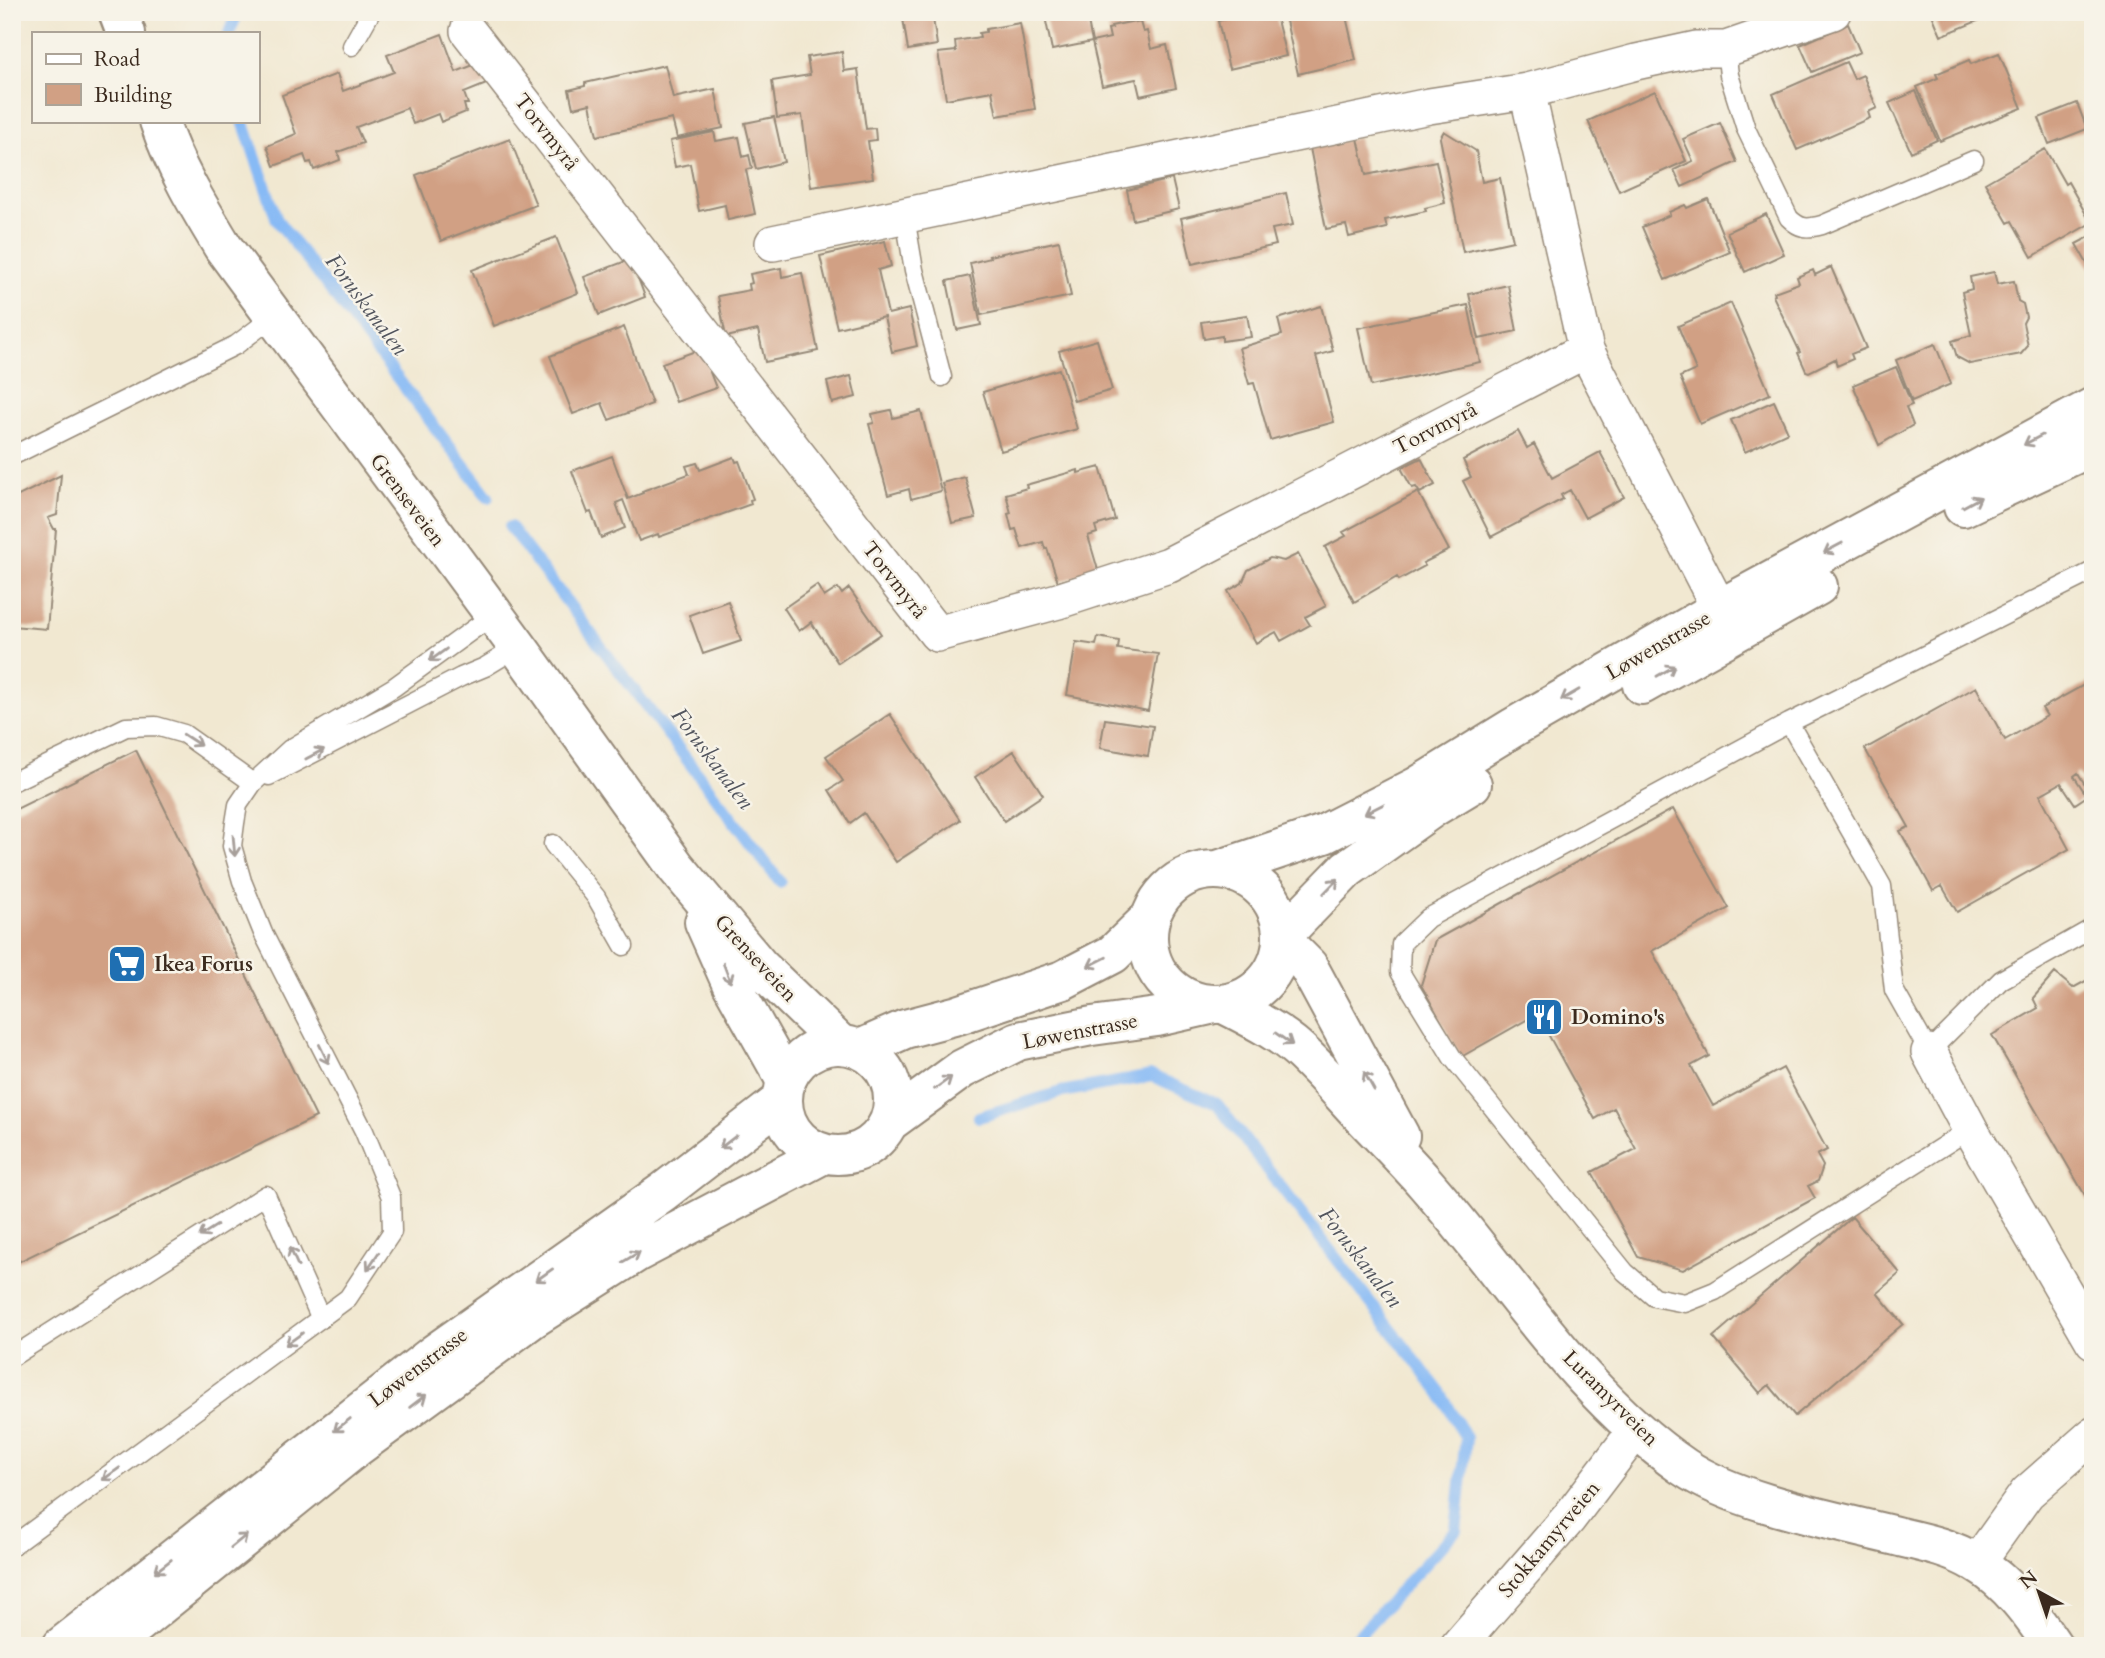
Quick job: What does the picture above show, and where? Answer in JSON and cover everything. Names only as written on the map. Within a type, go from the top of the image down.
[{"type":"main road","points":[[118,12],[127,32]]},
{"type":"main road","name":"Grenseveien","points":[[159,122],[191,193],[223,247],[677,867],[760,967],[850,1047]]},
{"type":"main road","name":"Løwenstrasse","points":[[1282,937],[1347,869],[1433,807],[1529,749],[1726,621],[2093,407]]},
{"type":"main road","name":"Løwenstrasse","points":[[1218,870],[1324,834],[1418,786],[1514,727],[1987,494],[2093,446]]},
{"type":"main road","name":"Grenseveien","points":[[677,867],[784,1091]]},
{"type":"main road","points":[[1218,870],[1238,873],[1255,883],[1269,897],[1279,915],[1282,937],[1281,954],[1273,972],[1261,987],[1244,998],[1218,1005],[1195,1003],[1177,993],[1161,979],[1151,960],[1147,940],[1149,919],[1159,898],[1175,882],[1196,872],[1218,870]]},
{"type":"main road","points":[[850,1047],[874,1059],[886,1072],[892,1089],[893,1107],[888,1123],[877,1139],[862,1150],[843,1156],[824,1154],[807,1147],[794,1134],[786,1118],[784,1091],[795,1066],[808,1054],[824,1047],[850,1047],[1063,980],[1113,954],[1149,919]]},
{"type":"main road","name":"Luramyrveien","points":[[1282,937],[1308,966],[1426,1184]]},
{"type":"main road","name":"Løwenstrasse","points":[[888,1123],[962,1069],[1017,1041],[1218,1005]]},
{"type":"main road","name":"Luramyrveien","points":[[1218,1005],[1259,1022],[1298,1049],[1426,1184],[1588,1380],[1636,1430],[1687,1468],[1727,1488],[1779,1506],[1941,1547],[1977,1563],[2006,1587],[2032,1614],[2053,1646]]},
{"type":"main road","name":"Løwenstrasse","points":[[62,1646],[434,1354],[663,1192],[784,1091]]},
{"type":"main road","name":"Løwenstrasse","points":[[110,1646],[357,1447],[532,1319],[636,1253],[824,1154]]},
{"type":"street","points":[[773,243],[1429,106],[1527,91],[1696,49],[1726,49],[1833,12]]},
{"type":"street","name":"Torvmyrå","points":[[468,31],[937,634],[1058,601],[1169,565],[1586,350]]},
{"type":"street","points":[[1527,91],[1586,350],[1726,621]]},
{"type":"street","points":[[1929,1052],[1970,1129],[2093,1341]]},
{"type":"street","name":"Stokkamyrveien","points":[[1458,1646],[1569,1518],[1636,1430]]},
{"type":"street","points":[[1977,1563],[2027,1493],[2093,1435]]},
{"type":"lane","points":[[352,46],[371,12]]},
{"type":"lane","points":[[1726,49],[1729,75],[1746,129],[1788,218],[1797,226],[1806,229],[1822,225],[1974,160]]},
{"type":"lane","points":[[905,217],[914,270],[942,377]]},
{"type":"lane","points":[[12,456],[236,345],[273,317]]},
{"type":"lane","points":[[1970,1129],[1715,1291],[1685,1303],[1654,1297],[1625,1272],[1451,1057],[1401,971],[1401,944],[1427,918],[1789,723],[2093,571]]},
{"type":"lane","points":[[12,1545],[348,1298],[392,1232],[391,1197],[364,1131],[263,933],[242,880],[232,846],[238,805],[253,783],[290,749],[394,687],[493,615]]},
{"type":"lane","points":[[253,783],[300,762],[485,667],[518,647]]},
{"type":"lane","points":[[1789,723],[1882,886],[1894,990],[1929,1052],[2001,980],[2093,928]]},
{"type":"lane","points":[[12,782],[127,727],[156,726],[184,734],[253,783]]},
{"type":"lane","points":[[553,844],[596,897],[624,946]]},
{"type":"lane","points":[[12,1357],[266,1195],[321,1319]]},
{"type":"building","points":[[902,12],[932,12],[937,45],[908,50]]},
{"type":"building","points":[[1044,12],[1086,12],[1092,42],[1052,50]]},
{"type":"building","points":[[1237,12],[1275,12],[1286,56],[1229,69],[1218,21],[1238,16]]},
{"type":"building","points":[[1284,12],[1345,12],[1356,60],[1298,74]]},
{"type":"building","points":[[1931,12],[1977,12],[1980,20],[1941,36]]},
{"type":"building","points":[[1140,22],[1143,32],[1147,31],[1151,49],[1167,45],[1176,88],[1140,96],[1136,79],[1102,86],[1092,42],[1110,38],[1108,29],[1112,28],[1111,26]]},
{"type":"building","points":[[1020,23],[1035,109],[997,116],[992,91],[946,99],[938,53],[956,51],[955,41],[980,37],[979,33],[986,32],[986,29]]},
{"type":"building","points":[[1848,24],[1860,52],[1812,72],[1800,45]]},
{"type":"building","points":[[442,34],[456,72],[476,64],[489,83],[464,93],[468,104],[464,104],[466,112],[441,122],[438,114],[413,124],[407,108],[356,127],[363,143],[338,152],[340,160],[314,170],[304,155],[274,166],[267,146],[296,134],[282,95],[337,74],[343,91],[394,72],[387,55]]},
{"type":"building","points":[[842,52],[844,71],[858,69],[866,129],[875,128],[876,140],[868,141],[873,178],[811,187],[802,115],[777,118],[772,81],[810,75],[807,57]]},
{"type":"building","points":[[1999,53],[2022,108],[1940,141],[1917,87],[1938,78],[1936,74],[1969,60],[1971,64]]},
{"type":"building","points":[[1846,62],[1854,79],[1863,75],[1877,108],[1868,112],[1870,118],[1797,150],[1773,94]]},
{"type":"building","points":[[665,65],[673,98],[715,89],[723,128],[677,138],[672,119],[597,136],[590,104],[573,108],[569,90],[585,86],[585,83]]},
{"type":"building","points":[[1655,91],[1686,161],[1619,191],[1588,121]]},
{"type":"building","points":[[1916,91],[1937,140],[1911,152],[1889,103]]},
{"type":"building","points":[[2077,103],[2087,129],[2049,144],[2039,118]]},
{"type":"building","points":[[774,117],[784,162],[756,169],[745,123]]},
{"type":"building","points":[[1720,123],[1737,162],[1682,187],[1674,170],[1693,161],[1683,139]]},
{"type":"building","points":[[1444,131],[1476,151],[1482,182],[1500,178],[1513,241],[1463,252],[1440,138]]},
{"type":"building","points":[[714,132],[716,141],[739,137],[743,157],[749,155],[752,168],[746,170],[755,214],[728,220],[725,205],[699,211],[690,164],[675,167],[670,141]]},
{"type":"building","points":[[1358,138],[1366,175],[1436,161],[1445,203],[1425,208],[1426,211],[1385,220],[1387,228],[1349,237],[1346,225],[1326,229],[1310,148]]},
{"type":"building","points":[[510,139],[536,205],[441,241],[416,175]]},
{"type":"building","points":[[2045,149],[2065,184],[2068,182],[2091,223],[2032,257],[2012,221],[2008,223],[1985,183]]},
{"type":"building","points":[[1172,179],[1179,209],[1133,220],[1127,190]]},
{"type":"building","points":[[1286,193],[1293,225],[1272,229],[1276,245],[1192,264],[1181,218]]},
{"type":"building","points":[[1708,199],[1730,252],[1665,280],[1642,227],[1685,205],[1687,208]]},
{"type":"building","points":[[1766,214],[1784,254],[1745,272],[1727,232]]},
{"type":"building","points":[[2093,235],[2093,274],[2076,244]]},
{"type":"building","points":[[556,237],[578,293],[494,326],[472,270]]},
{"type":"building","points":[[885,241],[891,266],[878,270],[888,314],[909,309],[917,346],[892,352],[884,317],[837,328],[820,256]]},
{"type":"building","points":[[1059,241],[1071,296],[981,315],[970,263],[990,258],[989,256]]},
{"type":"building","points":[[631,259],[645,297],[599,315],[584,277]]},
{"type":"building","points":[[1831,267],[1866,348],[1851,354],[1853,359],[1837,366],[1835,359],[1809,372],[1806,371],[1798,353],[1800,352],[1773,296],[1774,292],[1799,283],[1797,277],[1813,270],[1815,275]]},
{"type":"building","points":[[781,268],[782,277],[802,273],[818,351],[765,362],[758,330],[726,337],[718,296],[750,290],[750,274]]},
{"type":"building","points":[[1994,272],[1997,284],[2014,281],[2018,301],[2023,304],[2026,317],[2023,323],[2028,346],[2021,354],[1970,364],[1957,357],[1952,341],[1971,335],[1962,292],[1972,289],[1970,277]]},
{"type":"building","points":[[970,276],[981,325],[957,330],[947,281]]},
{"type":"building","points":[[1508,285],[1517,331],[1479,339],[1469,294]]},
{"type":"building","points":[[1731,303],[1770,394],[1700,424],[1680,377],[1696,370],[1678,326]]},
{"type":"building","points":[[1468,305],[1480,362],[1371,386],[1358,328]]},
{"type":"building","points":[[1321,306],[1333,351],[1316,356],[1334,422],[1270,440],[1254,383],[1249,384],[1239,348],[1282,335],[1278,319]]},
{"type":"building","points":[[1247,315],[1251,337],[1222,341],[1222,336],[1204,339],[1201,322]]},
{"type":"building","points":[[624,327],[652,404],[609,420],[602,403],[573,414],[550,356]]},
{"type":"building","points":[[1097,340],[1112,390],[1074,401],[1059,351]]},
{"type":"building","points":[[1935,344],[1951,384],[1912,401],[1896,360]]},
{"type":"building","points":[[701,349],[716,388],[676,402],[662,363]]},
{"type":"building","points":[[1896,367],[1912,405],[1906,407],[1913,425],[1879,445],[1853,385]]},
{"type":"building","points":[[1059,369],[1077,429],[1001,451],[983,392]]},
{"type":"building","points":[[851,376],[856,397],[832,403],[827,382]]},
{"type":"building","points":[[1774,401],[1788,432],[1745,452],[1731,420]]},
{"type":"building","points":[[891,410],[893,418],[921,411],[941,491],[911,499],[909,489],[888,495],[869,424],[874,423],[872,414]]},
{"type":"building","points":[[1518,431],[1527,448],[1534,444],[1552,478],[1600,452],[1624,497],[1585,518],[1570,490],[1561,495],[1563,499],[1491,537],[1463,481],[1471,477],[1463,460]]},
{"type":"building","points":[[612,456],[628,499],[689,474],[686,466],[697,463],[700,470],[734,457],[736,462],[739,461],[753,499],[750,500],[751,504],[659,537],[658,534],[639,541],[623,500],[616,503],[625,528],[601,538],[572,471]]},
{"type":"building","points":[[1421,458],[1435,485],[1420,493],[1416,487],[1412,488],[1401,468]]},
{"type":"building","points":[[1100,467],[1115,520],[1095,526],[1097,533],[1088,536],[1098,570],[1058,582],[1043,542],[1022,548],[1016,529],[1012,530],[1006,494],[1027,488],[1026,485],[1078,470],[1078,473]]},
{"type":"building","points":[[61,475],[57,515],[48,518],[56,529],[47,629],[12,626],[12,499]]},
{"type":"building","points":[[965,477],[976,518],[952,523],[942,483]]},
{"type":"building","points":[[1418,492],[1449,550],[1423,563],[1425,566],[1399,580],[1397,577],[1354,602],[1325,547],[1346,536],[1343,532]]},
{"type":"building","points":[[1298,554],[1326,606],[1305,617],[1310,625],[1281,641],[1276,632],[1256,643],[1228,591],[1242,583],[1248,570],[1270,558],[1284,561]]},
{"type":"building","points":[[817,585],[824,597],[838,588],[842,594],[849,588],[881,634],[838,663],[811,622],[799,631],[784,608]]},
{"type":"building","points":[[728,601],[741,641],[703,654],[689,615]]},
{"type":"building","points":[[1098,637],[1119,641],[1118,649],[1158,654],[1148,711],[1067,695],[1076,642],[1096,645]]},
{"type":"building","points":[[2093,680],[2093,778],[2084,783],[2078,773],[2074,776],[2087,796],[2075,804],[2061,783],[2040,795],[2069,849],[1957,912],[1942,886],[1933,891],[1900,831],[1909,827],[1865,749],[1976,687],[2005,740],[2047,716],[2042,708]]},
{"type":"building","points":[[890,714],[960,820],[896,862],[864,813],[850,823],[829,790],[843,781],[826,756]]},
{"type":"building","points":[[1105,719],[1153,726],[1148,756],[1100,748]]},
{"type":"building","name":"Ikea Forus","points":[[136,750],[316,1117],[12,1265],[12,811]]},
{"type":"building","points":[[1014,751],[1043,795],[1004,821],[975,777]]},
{"type":"building","points":[[1673,809],[1729,908],[1652,951],[1709,1056],[1691,1066],[1713,1106],[1783,1068],[1827,1150],[1817,1155],[1823,1166],[1818,1181],[1808,1186],[1815,1198],[1683,1270],[1638,1257],[1592,1172],[1636,1149],[1614,1108],[1595,1119],[1537,1014],[1461,1057],[1421,985],[1435,940]]},
{"type":"building","points":[[2055,973],[2073,988],[2093,977],[2093,1209],[1992,1035],[2038,1008],[2033,998]]},
{"type":"building","points":[[1852,1217],[1900,1273],[1877,1293],[1903,1324],[1795,1416],[1769,1385],[1760,1393],[1713,1337]]},
{"type":"waterway","name":"Foruskanalen","points":[[229,32],[238,12]]},
{"type":"waterway","name":"Foruskanalen","points":[[243,122],[277,220],[488,497]]},
{"type":"waterway","name":"Foruskanalen","points":[[510,527],[780,882]]},
{"type":"waterway","name":"Foruskanalen","points":[[979,1117],[1061,1092],[1152,1076],[1217,1104],[1441,1394],[1466,1438],[1456,1530],[1349,1646]]},
{"type":"place","name":"Ikea Forus","points":[[127,964]]},
{"type":"place","name":"Domino's","points":[[1544,1017]]}]
